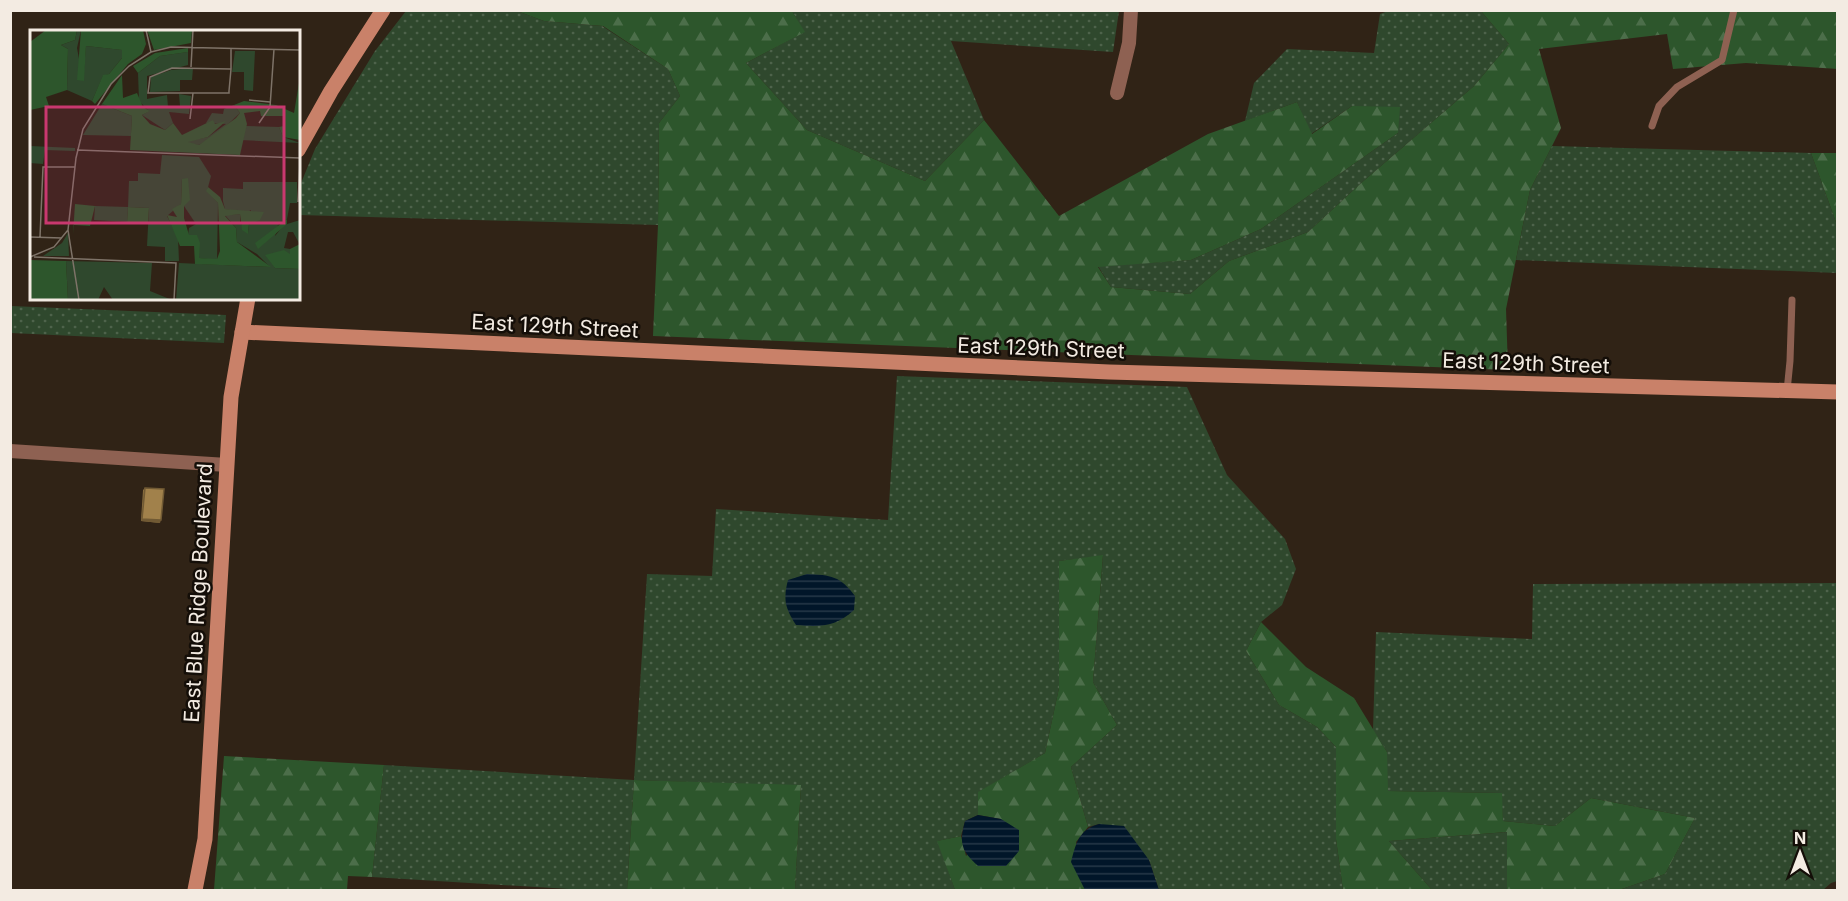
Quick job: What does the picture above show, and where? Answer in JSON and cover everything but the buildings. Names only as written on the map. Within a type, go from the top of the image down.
[{"type":"main road","points":[[300,146],[331,91],[383,10]]},
{"type":"main road","name":"East Blue Ridge Boulevard","points":[[195,891],[205,839],[231,397],[248,300]]},
{"type":"main road","name":"East 129th Street","points":[[242,332],[1109,372],[1838,392]]},
{"type":"street","points":[[1117,93],[1129,43],[1131,10]]},
{"type":"street","points":[[10,451],[227,465]]},
{"type":"lane","points":[[1652,126],[1659,106],[1677,87],[1722,60],[1734,10]]},
{"type":"lane","points":[[1787,391],[1792,300]]},
{"type":"green space","points":[[1391,10],[1481,11],[1509,44],[1474,86],[1308,232],[1229,261],[1190,294],[1111,287],[1098,266],[1191,260],[1261,229],[1398,133],[1352,106],[1311,134],[1297,102],[1245,121],[1254,83],[1287,49],[1374,53],[1380,14]]},
{"type":"green space","points":[[406,11],[517,11],[544,21],[602,26],[668,69],[680,96],[659,123],[658,225],[300,215],[300,186],[315,149],[375,51]]},
{"type":"green space","points":[[517,11],[792,11],[805,32],[746,63],[807,130],[925,181],[984,120],[1059,216],[1208,134],[1297,102],[1312,134],[1352,106],[1400,107],[1398,133],[1261,229],[1191,260],[1098,267],[1111,287],[1190,294],[1229,261],[1308,232],[1474,86],[1509,44],[1481,11],[1837,11],[1838,69],[1746,63],[1673,69],[1667,34],[1539,49],[1561,128],[1530,190],[1506,309],[1508,370],[653,336],[658,225],[659,123],[680,96],[668,69],[603,26],[544,21]]},
{"type":"green space","points":[[792,11],[1119,11],[1113,52],[951,41],[984,120],[925,181],[807,130],[746,63],[804,32]]},
{"type":"green space","points":[[1552,146],[1811,153],[1837,225],[1837,273],[1516,260],[1530,190]]},
{"type":"green space","points":[[1811,153],[1837,153],[1837,225]]},
{"type":"green space","points":[[11,306],[226,315],[224,343],[11,333]]},
{"type":"green space","points":[[897,376],[1187,387],[1227,475],[1285,539],[1296,569],[1282,605],[1261,622],[1246,651],[1279,705],[1317,727],[1336,747],[1336,839],[1343,890],[1159,890],[1149,860],[1099,824],[1088,827],[1071,767],[1117,725],[1093,682],[1103,556],[1059,561],[1059,688],[1045,753],[979,792],[978,815],[965,821],[961,836],[938,841],[955,890],[795,890],[801,786],[634,780],[647,574],[712,576],[716,509],[888,520]]},
{"type":"green space","points":[[1103,555],[1093,682],[1117,725],[1071,767],[1088,827],[1076,842],[1085,890],[955,890],[937,841],[961,836],[966,856],[1001,819],[978,815],[978,792],[1045,753],[1059,688],[1059,561]]},
{"type":"green space","points":[[1837,583],[1837,881],[1823,890],[1619,890],[1665,874],[1695,818],[1591,798],[1555,826],[1503,821],[1501,793],[1387,791],[1387,752],[1373,730],[1376,632],[1532,639],[1533,584]]},
{"type":"green space","points":[[1261,622],[1306,667],[1354,698],[1387,752],[1388,791],[1502,793],[1503,821],[1555,826],[1591,798],[1695,818],[1665,874],[1619,890],[1507,890],[1507,832],[1389,841],[1432,890],[1343,890],[1336,839],[1336,747],[1317,727],[1279,705],[1246,651]]},
{"type":"green space","points":[[224,756],[384,765],[372,877],[348,876],[347,890],[214,890]]},
{"type":"green space","points":[[384,765],[634,780],[627,890],[585,890],[372,877]]},
{"type":"green space","points":[[634,780],[801,785],[795,890],[627,890]]},
{"type":"green space","points":[[1508,832],[1507,890],[1432,890],[1389,841]]},
{"type":"water","points":[[807,574],[829,576],[845,584],[855,596],[854,610],[841,620],[827,625],[796,625],[786,604],[786,587],[788,580]]},
{"type":"water","points":[[978,815],[1001,819],[1019,830],[1019,851],[1006,866],[978,866],[965,851],[962,835],[965,821]]},
{"type":"water","points":[[1099,824],[1124,826],[1149,860],[1159,890],[1085,890],[1071,862],[1079,838],[1086,830]]}]
